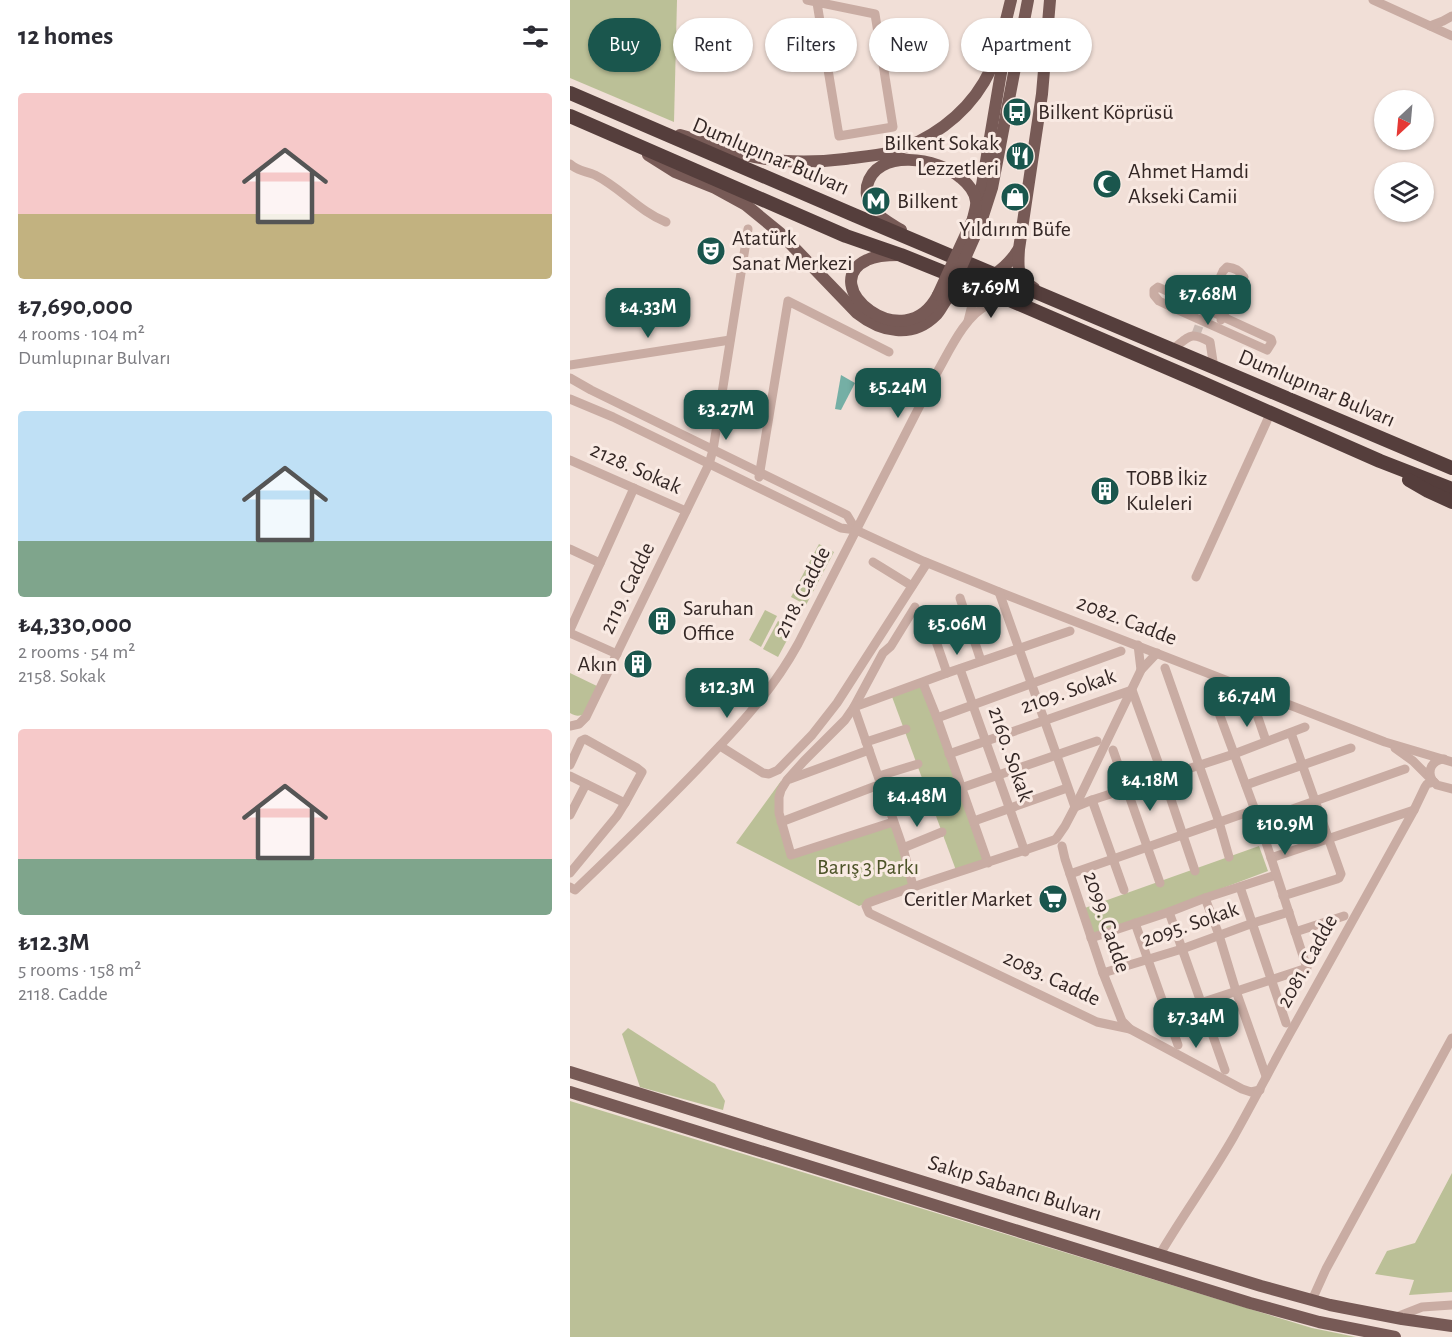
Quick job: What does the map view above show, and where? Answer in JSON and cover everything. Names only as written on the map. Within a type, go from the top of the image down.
[{"type":"highway","name":"Dumlupınar Bulvarı","points":[[570,93],[1452,468]]},
{"type":"highway","name":"Dumlupınar Bulvarı","points":[[570,116],[846,236],[902,255],[968,282],[1380,461],[1452,489]]},
{"type":"highway","name":"Dumlupınar Bulvarı","points":[[1380,461],[1428,491],[1452,502]]},
{"type":"main road","points":[[650,127],[745,155],[789,162],[822,162],[904,148],[941,129],[963,110],[983,84],[992,67],[1012,0]]},
{"type":"main road","points":[[977,221],[1012,0]]},
{"type":"main road","points":[[621,138],[675,172],[715,188],[746,206],[780,233],[856,313],[868,322],[889,330],[911,330],[926,323],[937,314],[942,297],[992,188],[1028,0]]},
{"type":"main road","points":[[1050,0],[1041,94],[1018,268],[1024,282],[1050,298]]},
{"type":"main road","points":[[928,246],[885,220],[871,207],[866,190],[870,178],[878,168],[910,159],[944,166],[963,180],[973,192],[977,221]]},
{"type":"main road","points":[[995,274],[1013,259],[1019,249]]},
{"type":"main road","points":[[902,255],[875,257],[854,270],[850,280],[853,292],[860,301],[877,316],[892,321],[912,319],[925,312],[942,297]]},
{"type":"main road","name":"Sakıp Sabancı Bulvarı","points":[[570,1072],[1261,1286],[1394,1318],[1452,1326]]},
{"type":"main road","name":"Sakıp Sabancı Bulvarı","points":[[570,1092],[1250,1303],[1319,1322],[1395,1337]]},
{"type":"street","points":[[807,0],[875,14],[893,127],[839,136],[818,3]]},
{"type":"street","points":[[1373,0],[1452,36]]},
{"type":"street","points":[[1430,26],[1452,16]]},
{"type":"street","points":[[570,164],[575,169],[602,178],[644,211],[666,222]]},
{"type":"street","name":"2119. Cadde","points":[[573,725],[581,723],[586,717],[709,464],[748,229]]},
{"type":"street","points":[[1173,349],[1198,329],[1223,271],[1227,267],[1240,271],[1244,277],[1214,336],[1214,368]]},
{"type":"street","points":[[967,323],[972,305],[968,282]]},
{"type":"street","points":[[1158,287],[1206,309],[1271,339],[1268,350],[1214,336],[1198,329],[1159,301],[1154,295],[1154,290],[1158,287]]},
{"type":"street","points":[[967,323],[988,305],[1006,299]]},
{"type":"street","points":[[758,488],[788,301],[890,352]]},
{"type":"street","name":"2118. Cadde","points":[[570,887],[574,891],[676,793],[758,704],[783,670],[935,376],[967,323]]},
{"type":"street","points":[[1198,329],[1214,336]]},
{"type":"street","points":[[570,365],[730,340]]},
{"type":"street","points":[[570,378],[847,515],[856,530]]},
{"type":"street","points":[[570,399],[604,413],[841,528],[856,530]]},
{"type":"street","points":[[1196,577],[1271,412]]},
{"type":"street","name":"2128. Sokak","points":[[570,460],[686,511]]},
{"type":"street","points":[[617,654],[570,631],[634,488]]},
{"type":"street","name":"2082. Cadde","points":[[856,530],[927,563],[999,592],[1385,742],[1448,760]]},
{"type":"street","points":[[570,549],[600,563]]},
{"type":"street","points":[[873,562],[912,586]]},
{"type":"street","points":[[720,746],[763,773],[769,774],[778,770],[812,735],[837,703],[927,563]]},
{"type":"street","points":[[999,592],[1075,807]]},
{"type":"street","points":[[960,598],[981,662]]},
{"type":"street","points":[[893,822],[791,855],[778,813],[779,797],[787,780],[845,720],[883,653],[891,646],[915,608]]},
{"type":"street","points":[[929,621],[947,673]]},
{"type":"street","points":[[854,707],[1070,631]]},
{"type":"street","points":[[1138,645],[1141,670]]},
{"type":"street","points":[[937,718],[1121,651]]},
{"type":"street","points":[[854,707],[903,848],[913,886],[1036,847],[1058,844],[1141,670],[1157,652]]},
{"type":"street","points":[[1165,668],[1229,857]]},
{"type":"street","name":"2160. Sokak","points":[[960,669],[1025,852]]},
{"type":"street","points":[[923,683],[988,863]]},
{"type":"street","points":[[1167,1014],[1307,968],[1259,820],[1210,689]]},
{"type":"street","points":[[1132,690],[1195,871]]},
{"type":"street","name":"2109. Sokak","points":[[949,754],[1132,690]]},
{"type":"street","points":[[1254,706],[1266,741]]},
{"type":"street","points":[[1075,807],[1234,754],[1305,727]]},
{"type":"street","points":[[787,780],[906,729]]},
{"type":"street","points":[[1283,896],[1339,878],[1341,873],[1292,733]]},
{"type":"street","points":[[570,765],[581,741],[585,738],[640,770],[641,774],[617,816],[570,873]]},
{"type":"street","points":[[961,788],[1097,741]]},
{"type":"street","name":"2082. Cadde","points":[[1385,742],[1413,761],[1438,784]]},
{"type":"street","points":[[1246,785],[1351,748]]},
{"type":"street","points":[[1113,750],[1160,883]]},
{"type":"street","name":"2082. Cadde","points":[[1448,760],[1436,761],[1430,769],[1431,778],[1438,784],[1452,789]]},
{"type":"street","points":[[781,822],[918,764]]},
{"type":"street","points":[[1259,820],[1405,769]]},
{"type":"street","points":[[570,776],[625,802]]},
{"type":"street","points":[[570,815],[586,784]]},
{"type":"street","name":"2081. Cadde","points":[[1160,1254],[1232,1141],[1425,787],[1427,784],[1438,784]]},
{"type":"street","points":[[1438,784],[1452,784]]},
{"type":"street","points":[[974,821],[1067,788]]},
{"type":"street","points":[[890,812],[931,798]]},
{"type":"street","points":[[1092,800],[1124,890]]},
{"type":"street","points":[[1070,874],[1254,810]]},
{"type":"street","points":[[1271,858],[1414,810]]},
{"type":"street","points":[[903,848],[942,832]]},
{"type":"street","name":"2099. Cadde","points":[[1058,844],[1103,973],[1122,1021],[1130,1029]]},
{"type":"street","points":[[1091,938],[1276,875]]},
{"type":"street","name":"2083. Cadde","points":[[913,886],[868,903],[869,913],[1097,1022],[1130,1029],[1242,1089],[1251,1092],[1260,1090]]},
{"type":"street","points":[[1240,887],[1286,1023]]},
{"type":"street","points":[[1205,898],[1266,1076]]},
{"type":"street","points":[[1169,912],[1225,1071]]},
{"type":"street","name":"2095. Sokak","points":[[1103,973],[1147,961],[1288,912]]},
{"type":"street","points":[[1296,932],[1344,916]]},
{"type":"street","points":[[1135,923],[1178,1045]]},
{"type":"street","points":[[1312,1300],[1326,1269],[1452,1038]]},
{"type":"street","points":[[1394,1318],[1422,1307],[1452,1305]]},
{"type":"green space","points":[[570,0],[677,0],[677,18],[673,18],[674,122],[570,78]]},
{"type":"green space","points":[[819,544],[834,552],[806,605],[791,597]]},
{"type":"green space","points":[[765,610],[777,616],[761,647],[749,640]]},
{"type":"green space","points":[[778,621],[793,629],[778,657],[763,649]]},
{"type":"green space","points":[[570,673],[599,687],[587,713],[575,715],[570,713]]},
{"type":"green space","points":[[923,683],[988,863],[957,873],[891,694]]},
{"type":"green space","name":"Barış 3 Parkı","points":[[781,781],[779,797],[791,855],[893,822],[913,886],[859,906],[736,843]]},
{"type":"green space","points":[[1259,846],[1268,871],[1091,938],[1082,909]]},
{"type":"green space","points":[[628,1028],[715,1084],[725,1101],[723,1110],[640,1087],[622,1034]]},
{"type":"green space","points":[[570,1101],[1312,1328],[1356,1337],[570,1337]]},
{"type":"green space","points":[[1452,1173],[1452,1292],[1409,1295],[1414,1280],[1375,1274],[1387,1251],[1415,1243]]},
{"type":"water","points":[[841,375],[855,383],[841,410],[835,409]]},
{"type":"tunnel","points":[[1196,334],[1199,326]]},
{"type":"place","name":"Bilkent Köprüsü","points":[[1017,112]]},
{"type":"place","name":"Bilkent Sokak Lezzetleri","points":[[1020,156]]},
{"type":"place","name":"Ahmet Hamdi Akseki Camii","points":[[1107,184]]},
{"type":"place","name":"Yıldırım Büfe","points":[[1015,197]]},
{"type":"place","name":"Bilkent","points":[[876,201]]},
{"type":"place","name":"Atatürk Sanat Merkezi","points":[[711,251]]},
{"type":"place","name":"TOBB İkiz Kuleleri","points":[[1105,491]]},
{"type":"place","name":"Saruhan Office","points":[[662,621]]},
{"type":"place","name":"Akın","points":[[638,664]]},
{"type":"place","name":"Ceritler Market","points":[[1053,899]]}]
